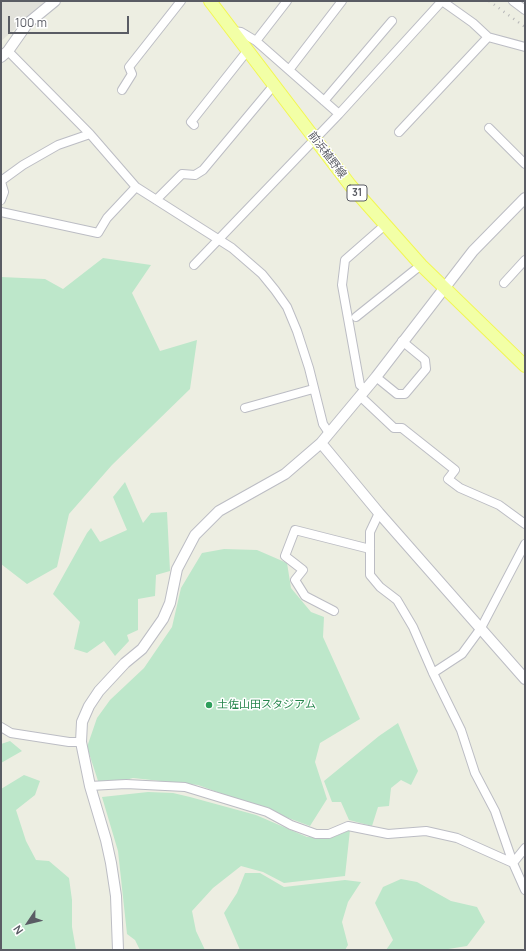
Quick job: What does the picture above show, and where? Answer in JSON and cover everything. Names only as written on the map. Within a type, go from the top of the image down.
[{"type":"main road","name":"前浜植野線","points":[[210,1],[233,31],[252,45],[274,85],[350,185],[421,265],[525,366]]},
{"type":"street","points":[[54,1],[27,24],[4,54],[90,134],[136,187],[232,248],[262,274],[287,307],[297,332],[323,424],[329,433]]},
{"type":"street","points":[[122,90],[132,74],[129,67],[181,1]]},
{"type":"street","points":[[194,125],[191,122],[287,1]]},
{"type":"street","points":[[288,70],[342,1]]},
{"type":"street","points":[[194,265],[339,114],[442,1],[473,23],[488,37],[525,47]]},
{"type":"street","points":[[513,1],[525,10]]},
{"type":"street","points":[[324,101],[392,21]]},
{"type":"street","points":[[399,132],[488,37]]},
{"type":"street","points":[[252,45],[288,70],[339,114]]},
{"type":"street","points":[[156,200],[182,174],[195,176],[204,170],[274,85]]},
{"type":"street","points":[[489,128],[525,164]]},
{"type":"street","points":[[1,200],[4,192],[1,182],[23,165],[58,145],[90,134]]},
{"type":"street","points":[[1,212],[98,233],[107,218],[136,187]]},
{"type":"street","points":[[118,950],[116,896],[111,863],[106,840],[90,786],[81,742],[82,722],[92,701],[99,691],[125,663],[142,649],[163,619],[170,603],[178,569],[195,535],[219,511],[285,474],[321,443],[376,376],[473,251],[525,198]]},
{"type":"street","points":[[385,225],[345,260],[343,272],[342,285],[362,393],[394,428],[402,428],[455,470],[448,479],[460,488],[499,505],[525,524]]},
{"type":"street","points":[[504,283],[525,260]]},
{"type":"street","points":[[356,317],[421,265]]},
{"type":"street","points":[[376,376],[397,394],[405,394],[426,369],[426,360],[402,341]]},
{"type":"street","points":[[245,408],[313,389]]},
{"type":"street","points":[[321,443],[379,513],[525,679]]},
{"type":"street","points":[[379,513],[370,532],[370,575],[380,588],[397,600],[414,627],[433,673],[461,730],[475,773],[494,811],[513,863],[525,890]]},
{"type":"street","points":[[334,611],[305,596],[295,580],[303,570],[285,556],[295,530],[370,549]]},
{"type":"street","points":[[433,673],[462,654],[481,628],[525,544]]},
{"type":"street","points":[[1,727],[11,733],[69,742],[81,742]]},
{"type":"street","points":[[90,786],[126,784],[186,787],[267,812],[291,825],[316,834],[329,834],[348,826],[388,834],[426,831],[457,838],[513,863]]},
{"type":"street","points":[[513,863],[525,848]]},
{"type":"shaded area","points":[[1,1],[48,1],[1,41]]},
{"type":"green space","points":[[103,258],[151,265],[132,293],[160,351],[197,340],[190,389],[112,465],[69,514],[57,567],[27,584],[1,564],[1,277],[45,279],[63,289]]},
{"type":"green space","points":[[125,482],[143,523],[151,513],[167,512],[170,571],[156,575],[155,596],[138,599],[138,630],[127,635],[129,641],[115,656],[104,641],[87,653],[74,649],[80,622],[53,594],[91,528],[100,542],[127,530],[113,497]]},
{"type":"green space","points":[[224,549],[257,550],[287,563],[291,588],[311,612],[324,617],[323,637],[360,719],[320,743],[315,762],[327,799],[310,826],[198,785],[133,778],[100,787],[87,747],[97,718],[110,700],[144,668],[172,627],[181,588],[202,553]]},
{"type":"green space","points":[[398,723],[418,771],[411,785],[401,780],[391,788],[389,806],[378,807],[372,826],[349,820],[341,802],[332,802],[324,781],[379,736]]},
{"type":"green space","points":[[10,741],[22,751],[1,763],[1,744]]},
{"type":"green space","points":[[24,775],[40,781],[35,795],[16,810],[26,841],[36,860],[49,861],[69,878],[72,900],[72,927],[76,950],[1,950],[1,789]]},
{"type":"green space","points":[[148,792],[173,793],[256,815],[307,837],[331,838],[350,830],[345,876],[284,883],[263,872],[241,866],[213,888],[192,911],[196,931],[205,950],[140,950],[135,940],[127,934],[118,851],[102,797]]},
{"type":"green space","points":[[245,873],[260,873],[284,887],[345,880],[361,882],[348,902],[342,922],[348,945],[345,950],[240,950],[224,913],[237,893]]},
{"type":"green space","points":[[401,879],[417,882],[451,901],[477,907],[485,922],[467,946],[442,950],[386,950],[393,940],[375,903],[383,887]]},
{"type":"railway","points":[[489,1],[525,27]]},
{"type":"place","name":"土佐山田スタジアム","points":[[209,705]]}]
